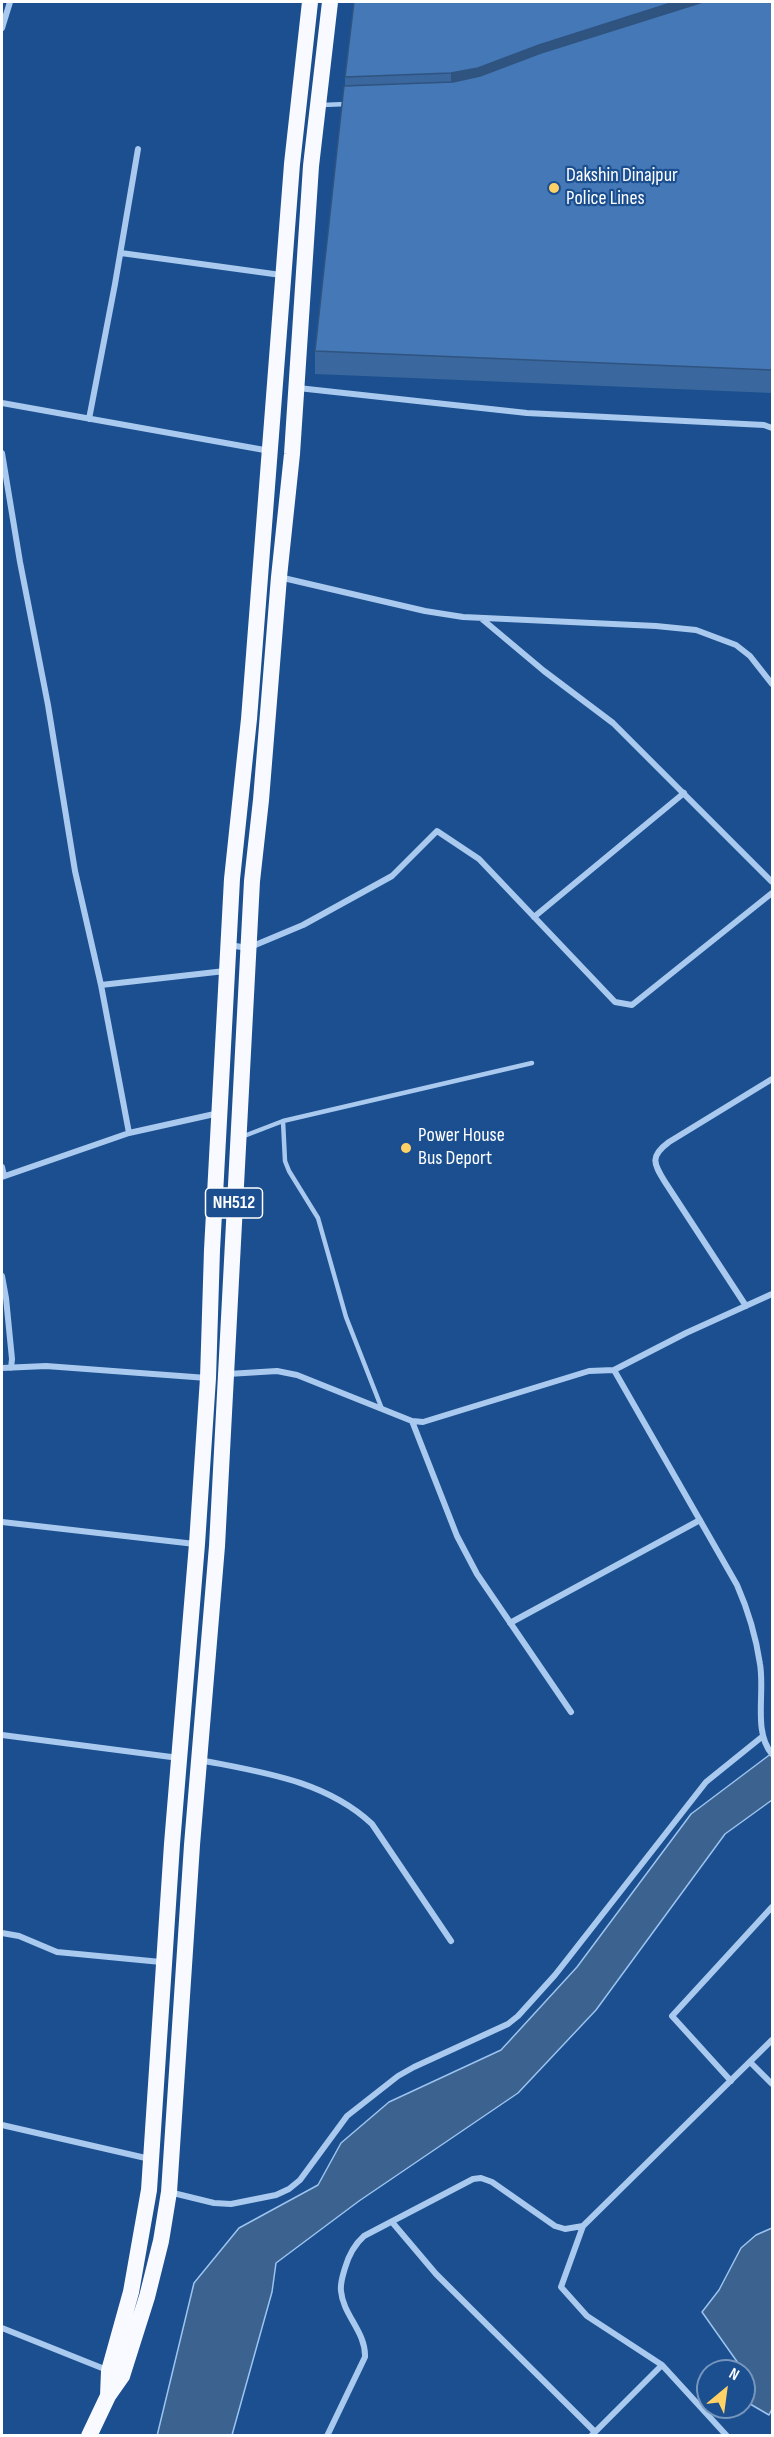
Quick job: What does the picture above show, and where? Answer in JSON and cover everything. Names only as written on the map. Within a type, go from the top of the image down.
[{"type":"highway","name":"NH512","points":[[108,2396],[110,2371],[131,2292],[142,2237],[152,2159],[208,1378],[212,1250],[232,879],[243,786],[292,164],[310,2]]},
{"type":"highway","name":"NH512","points":[[89,2436],[108,2396],[122,2376],[147,2297],[161,2241],[169,2192],[199,1760],[217,1546],[252,881],[297,388],[311,166],[330,2]]},
{"type":"street","points":[[2,28],[10,2]]},
{"type":"street","points":[[89,419],[121,253],[138,148]]},
{"type":"street","points":[[121,253],[283,275]]},
{"type":"street","points":[[297,388],[526,413],[764,425],[772,428]]},
{"type":"street","points":[[2,403],[270,451]]},
{"type":"street","points":[[2,453],[20,562],[48,705],[75,871],[101,985],[129,1133]]},
{"type":"street","points":[[279,577],[463,618],[656,626],[696,630],[736,645],[750,656],[772,684]]},
{"type":"street","points":[[482,618],[544,671],[613,723],[772,882]]},
{"type":"street","points":[[534,917],[684,793]]},
{"type":"street","points":[[229,945],[248,948],[303,925],[392,876],[438,831],[479,860],[615,1002],[633,1005],[772,893]]},
{"type":"street","points":[[101,985],[227,971]]},
{"type":"street","points":[[746,1306],[665,1182],[657,1169],[655,1159],[657,1150],[772,1078]]},
{"type":"street","points":[[2,1167],[3,1176],[129,1133],[220,1113]]},
{"type":"street","points":[[2,1276],[12,1359],[11,1368]]},
{"type":"street","points":[[227,1374],[277,1371],[297,1375],[412,1421],[423,1422],[590,1371],[614,1370],[772,1294]]},
{"type":"street","points":[[2,1368],[46,1366],[208,1378]]},
{"type":"street","points":[[614,1370],[737,1585],[747,1607],[763,1683],[760,1729],[770,1751]]},
{"type":"street","points":[[412,1421],[457,1536],[477,1574],[571,1712]]},
{"type":"street","points":[[510,1623],[700,1520]]},
{"type":"street","points":[[2,1522],[197,1544]]},
{"type":"street","points":[[2,1735],[180,1758]]},
{"type":"street","points":[[169,2192],[214,2203],[231,2204],[276,2195],[289,2189],[300,2180],[347,2116],[398,2076],[513,2020],[555,1975],[706,1782],[763,1736]]},
{"type":"street","points":[[199,1760],[299,1782],[357,1810],[372,1824],[451,1941]]},
{"type":"street","points":[[731,2081],[672,2016],[772,1907]]},
{"type":"street","points":[[2,1933],[20,1936],[57,1952],[165,1962]]},
{"type":"street","points":[[727,2436],[662,2365],[587,2316],[561,2287],[583,2226],[772,2040]]},
{"type":"street","points":[[750,2062],[772,2084]]},
{"type":"street","points":[[2,2125],[152,2159]]},
{"type":"street","points":[[327,2436],[365,2357],[365,2348],[341,2292],[349,2256],[356,2243],[364,2236],[473,2179],[481,2178],[492,2182],[555,2226],[565,2229],[583,2226]]},
{"type":"street","points":[[392,2222],[436,2274],[593,2434],[662,2365]]},
{"type":"street","points":[[2,2328],[110,2371]]},
{"type":"lane","points":[[319,105],[352,104]]},
{"type":"lane","points":[[238,1138],[283,1121],[532,1063]]},
{"type":"lane","points":[[283,1121],[285,1161],[289,1172],[318,1218],[346,1317],[382,1409]]},
{"type":"water","points":[[772,1753],[772,1800],[725,1834],[596,2010],[518,2093],[359,2201],[276,2263],[272,2292],[232,2435],[157,2436],[194,2283],[239,2228],[318,2185],[341,2143],[389,2102],[501,2050],[577,1967],[691,1814]]},
{"type":"water","points":[[772,2228],[772,2409],[769,2415],[756,2407],[756,2359],[735,2359],[702,2312],[719,2290],[741,2248],[756,2235]]},
{"type":"building","points":[[354,2],[674,2],[539,45],[478,68],[451,73],[345,77]]},
{"type":"building","name":"Dakshin Dinajpur Police Lines","points":[[703,2],[772,2],[772,370],[315,351],[344,86],[453,82],[480,76],[541,53]]},
{"type":"place","name":"Dakshin Dinajpur Police Lines","points":[[554,188]]},
{"type":"place","name":"Power House Bus Deport","points":[[406,1148]]}]
